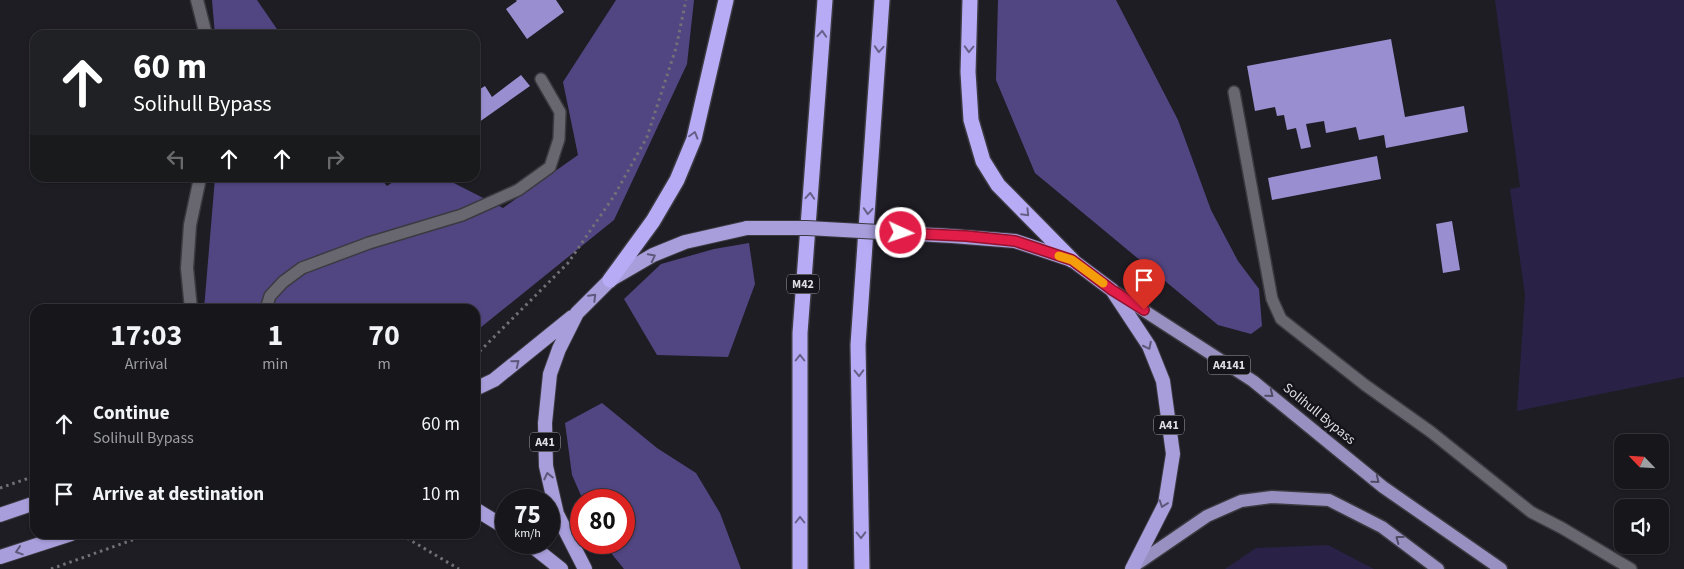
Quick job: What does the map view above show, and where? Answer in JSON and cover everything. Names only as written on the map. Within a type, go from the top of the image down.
[{"type":"highway","points":[[610,280],[653,221],[677,180],[694,139],[726,0]]},
{"type":"highway","name":"M42","points":[[800,569],[800,333],[825,0]]},
{"type":"highway","points":[[862,569],[858,345],[882,0]]},
{"type":"highway","points":[[970,0],[968,72],[971,110],[983,162],[998,185],[1072,260]]},
{"type":"highway","name":"A41","points":[[480,387],[494,380],[577,313],[610,280],[654,255],[685,242],[747,228],[807,228],[1015,241],[1072,260],[1112,290],[1148,346],[1163,381],[1173,454],[1165,504],[1133,567]]},
{"type":"highway","name":"A41","points":[[577,313],[559,349],[550,374],[545,423],[546,466],[556,514],[585,569]]},
{"type":"highway","points":[[0,515],[30,505]]},
{"type":"highway","points":[[480,512],[495,521]]},
{"type":"highway","points":[[0,557],[56,539]]},
{"type":"highway","points":[[542,554],[561,569]]},
{"type":"main road","name":"Solihull Bypass","points":[[1112,290],[1253,381],[1384,486],[1501,569]]},
{"type":"main road","points":[[1133,567],[1207,516],[1241,501],[1272,497],[1329,500],[1382,526],[1438,569]]},
{"type":"street","points":[[197,0],[205,30]]},
{"type":"street","points":[[191,304],[187,268],[190,225],[199,182]]},
{"type":"lane","points":[[268,304],[270,296],[283,282],[302,268],[370,242],[462,215],[518,190],[550,167],[558,139],[560,112],[541,78]]},
{"type":"lane","points":[[1234,92],[1272,299],[1281,318],[1365,385],[1431,432],[1531,512],[1562,528],[1630,569]]},
{"type":"path","points":[[480,351],[568,263],[614,196],[646,138],[676,48],[686,0]]},
{"type":"path","points":[[0,488],[30,478]]},
{"type":"path","points":[[51,569],[135,539]]},
{"type":"path","points":[[408,539],[459,569]]},
{"type":"shaded area","points":[[212,0],[257,0],[278,30],[215,30]]},
{"type":"shaded area","points":[[616,0],[694,0],[687,64],[614,220],[480,328],[480,304],[204,304],[215,182],[384,182],[387,186],[393,182],[452,182],[503,208],[578,155],[563,82]]},
{"type":"shaded area","points":[[998,0],[1116,0],[1178,120],[1211,210],[1238,261],[1259,289],[1262,326],[1251,334],[1218,325],[1035,173],[996,80]]},
{"type":"shaded area","points":[[1495,0],[1684,0],[1684,377],[1517,411],[1525,295],[1510,189],[1520,187]]},
{"type":"shaded area","points":[[749,243],[755,284],[728,357],[657,355],[624,299],[661,264],[714,249]]},
{"type":"shaded area","points":[[602,403],[657,448],[696,473],[720,513],[741,569],[624,569],[612,554],[635,554],[635,489],[578,489],[572,475],[565,423]]},
{"type":"shaded area","points":[[1328,545],[1374,569],[1225,569],[1256,548]]},
{"type":"building","points":[[516,0],[556,0],[564,12],[527,39],[506,9]]},
{"type":"building","points":[[1391,39],[1405,117],[1464,106],[1468,132],[1386,148],[1384,135],[1359,140],[1356,127],[1326,133],[1324,121],[1306,124],[1311,147],[1301,149],[1296,128],[1287,130],[1284,115],[1277,116],[1275,107],[1255,111],[1247,66]]},
{"type":"building","points":[[521,75],[530,86],[480,121],[480,89],[485,86],[492,97]]},
{"type":"building","points":[[1377,156],[1381,179],[1272,200],[1268,178]]},
{"type":"building","points":[[1452,221],[1460,270],[1443,273],[1436,224]]},
{"type":"slow traffic","points":[[1059,256],[1072,260],[1103,283]]},
{"type":"route","points":[[901,233],[966,236],[1015,241],[1072,260],[1112,290],[1144,310]]}]
